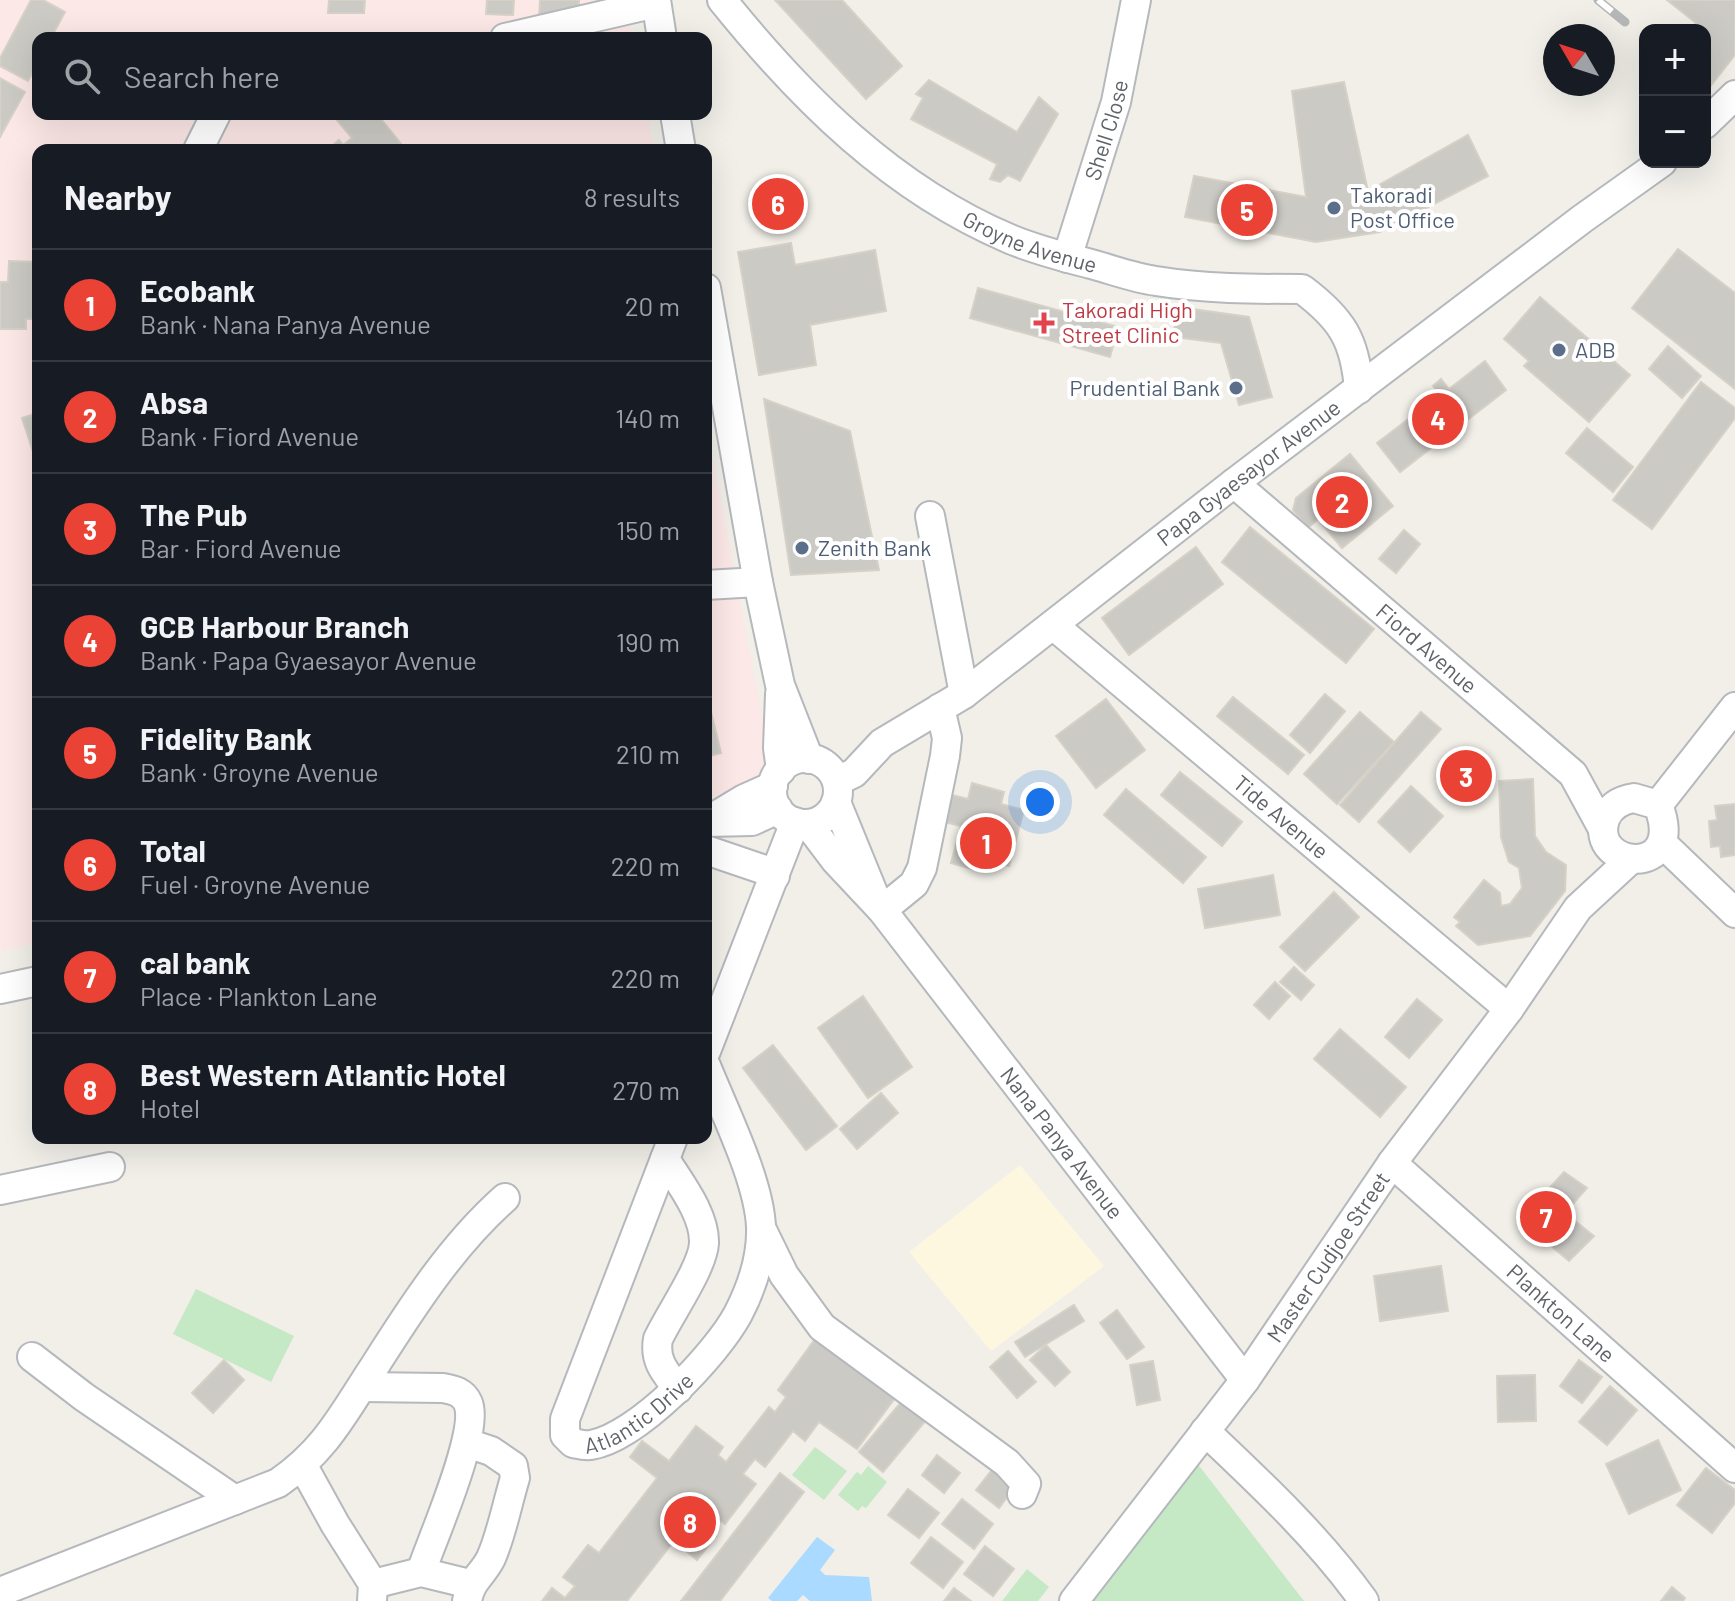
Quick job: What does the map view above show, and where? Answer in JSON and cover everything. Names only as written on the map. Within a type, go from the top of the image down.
[{"type":"street","name":"Groyne Avenue","points":[[722,0],[788,78],[832,123],[922,193],[1012,240],[1153,281],[1219,289],[1302,289],[1328,310],[1349,338],[1357,362],[1359,389]]},
{"type":"street","name":"Shell Close","points":[[1067,258],[1116,102],[1136,0]]},
{"type":"street","points":[[529,32],[656,1],[661,32]]},
{"type":"street","points":[[1711,119],[1734,98]]},
{"type":"street","points":[[201,144],[213,120]]},
{"type":"street","points":[[676,120],[680,144]]},
{"type":"street","name":"Papa Gyaesayor Avenue","points":[[826,776],[854,773],[882,743],[952,701],[1234,483],[1654,168]]},
{"type":"street","points":[[712,322],[758,582],[780,685],[778,748],[787,802]]},
{"type":"street","name":"Fiord Avenue","points":[[1234,483],[1573,774],[1604,834]]},
{"type":"street","points":[[880,908],[914,884],[922,868],[945,756],[952,701],[930,516]]},
{"type":"street","points":[[712,585],[758,582]]},
{"type":"street","name":"Tide Avenue","points":[[1053,625],[1509,1009]]},
{"type":"street","name":"Nana Panya Avenue","points":[[780,685],[826,776],[880,908]]},
{"type":"street","points":[[1658,805],[1735,707]]},
{"type":"street","points":[[712,818],[744,799],[787,802],[825,817],[826,776],[794,761],[787,802],[775,876],[712,1036]]},
{"type":"street","points":[[1573,774],[1624,799],[1644,799],[1658,805],[1665,822],[1663,844],[1642,859],[1630,860],[1619,856],[1604,834],[1606,817],[1613,806],[1624,799]]},
{"type":"street","name":"Nana Panya Avenue","points":[[787,802],[880,908],[1245,1380]]},
{"type":"street","name":"Master Cudjoe Street","points":[[1578,908],[1604,834]]},
{"type":"street","points":[[1663,844],[1735,913]]},
{"type":"street","points":[[712,852],[775,876]]},
{"type":"street","name":"Master Cudjoe Street","points":[[1074,1601],[1245,1380],[1392,1163],[1509,1009],[1578,908],[1630,860]]},
{"type":"street","points":[[0,989],[32,982]]},
{"type":"street","name":"Atlantic Drive","points":[[669,1148],[565,1419],[565,1435],[573,1443],[590,1445],[617,1435],[650,1414],[678,1389],[737,1316],[758,1266],[761,1227],[755,1191],[712,1081]]},
{"type":"street","points":[[669,1148],[701,1228],[704,1245],[697,1265],[658,1339],[656,1351],[660,1366],[678,1389]]},
{"type":"street","name":"Plankton Lane","points":[[1392,1163],[1732,1466]]},
{"type":"street","points":[[0,1190],[110,1167]]},
{"type":"street","points":[[0,1592],[278,1483],[303,1466],[324,1443],[423,1292],[484,1217],[505,1198]]},
{"type":"street","points":[[761,1227],[784,1275],[822,1327],[1007,1463],[1026,1484],[1022,1494]]},
{"type":"street","points":[[32,1357],[84,1397],[235,1500]]},
{"type":"street","points":[[362,1387],[456,1390],[468,1404],[471,1418],[467,1443],[421,1572]]},
{"type":"street","points":[[1205,1431],[1332,1560],[1364,1601]]},
{"type":"street","points":[[303,1466],[373,1592],[421,1572],[468,1593],[491,1557],[515,1478],[513,1466],[504,1458],[467,1443]]},
{"type":"shaded area","points":[[0,0],[625,0],[631,32],[32,32],[32,120],[648,120],[653,144],[32,144],[32,944],[0,951]]},
{"type":"shaded area","points":[[712,455],[769,753],[747,793],[712,801]]},
{"type":"shaded area","points":[[1020,1165],[1104,1266],[991,1351],[909,1252]]},
{"type":"green space","points":[[196,1289],[294,1336],[271,1382],[173,1334]]},
{"type":"green space","points":[[815,1447],[847,1471],[824,1500],[792,1475]]},
{"type":"green space","points":[[1193,1458],[1304,1601],[1086,1601]]},
{"type":"green space","points":[[868,1466],[887,1482],[866,1508],[862,1506],[858,1511],[838,1495],[857,1472],[861,1475]]},
{"type":"green space","points":[[1027,1569],[1049,1587],[1038,1601],[1002,1601]]},
{"type":"water","points":[[817,1537],[835,1550],[820,1570],[825,1575],[869,1577],[872,1601],[810,1601],[803,1595],[797,1601],[772,1601],[768,1598]]},
{"type":"building","points":[[31,0],[43,0],[65,12],[54,32],[32,32],[32,73],[28,81],[0,66],[0,58]]},
{"type":"building","points":[[329,0],[365,0],[364,13],[328,13]]},
{"type":"building","points":[[487,0],[514,0],[513,15],[486,14]]},
{"type":"building","points":[[540,0],[579,0],[579,17],[539,17]]},
{"type":"building","points":[[775,0],[842,0],[902,66],[866,99]]},
{"type":"building","points":[[1667,0],[1735,0],[1735,55],[1711,85],[1711,24],[1696,23]]},
{"type":"building","points":[[0,78],[25,92],[0,137]]},
{"type":"building","points":[[929,80],[1017,132],[1039,97],[1058,114],[1020,181],[1008,175],[1000,182],[990,179],[997,164],[911,119],[923,98],[916,94]]},
{"type":"building","points":[[1344,82],[1368,191],[1468,135],[1488,176],[1380,232],[1316,242],[1185,217],[1194,176],[1306,197],[1292,91]]},
{"type":"building","points":[[337,120],[382,120],[401,144],[344,144],[352,138]]},
{"type":"building","points":[[791,243],[795,265],[875,250],[886,311],[810,325],[816,365],[759,375],[738,252]]},
{"type":"building","points":[[1678,249],[1735,293],[1735,389],[1632,308]]},
{"type":"building","points":[[9,261],[32,262],[32,319],[26,319],[26,329],[0,329],[0,282],[8,282]]},
{"type":"building","name":"Takoradi High Street Clinic","points":[[978,288],[1118,327],[1110,357],[970,318]]},
{"type":"building","name":"ADB","points":[[1540,297],[1630,375],[1589,422],[1524,366],[1529,361],[1504,339]]},
{"type":"building","points":[[1178,307],[1249,317],[1272,397],[1239,405],[1221,343],[1173,337]]},
{"type":"building","points":[[1668,346],[1701,376],[1682,398],[1649,369]]},
{"type":"building","points":[[1485,361],[1506,390],[1400,472],[1377,443],[1440,395],[1433,386],[1441,379],[1449,389]]},
{"type":"building","points":[[1701,382],[1735,408],[1735,418],[1652,529],[1613,500]]},
{"type":"building","points":[[764,399],[850,431],[879,570],[791,575]]},
{"type":"building","points":[[32,415],[32,449],[22,418]]},
{"type":"building","points":[[1587,428],[1633,467],[1613,492],[1566,453]]},
{"type":"building","points":[[1350,454],[1393,506],[1342,548],[1318,519],[1308,528],[1293,510],[1296,498]]},
{"type":"building","points":[[1250,527],[1374,629],[1346,663],[1222,562]]},
{"type":"building","points":[[1404,530],[1420,544],[1396,573],[1379,559]]},
{"type":"building","points":[[1196,547],[1223,584],[1129,655],[1102,618]]},
{"type":"building","points":[[1325,694],[1345,711],[1310,753],[1290,735]]},
{"type":"building","points":[[1233,697],[1304,755],[1288,774],[1217,716]]},
{"type":"building","points":[[1106,699],[1145,750],[1096,788],[1056,736]]},
{"type":"building","points":[[1360,712],[1394,742],[1337,804],[1304,774]]},
{"type":"building","points":[[1421,712],[1441,729],[1359,822],[1340,805]]},
{"type":"building","points":[[712,716],[721,753],[712,755]]},
{"type":"building","points":[[1180,772],[1242,822],[1222,846],[1161,795]]},
{"type":"building","points":[[1533,779],[1535,836],[1546,852],[1566,865],[1565,891],[1530,936],[1478,945],[1456,926],[1460,922],[1454,917],[1484,880],[1500,893],[1501,906],[1510,904],[1522,888],[1519,868],[1509,862],[1501,837],[1499,781]]},
{"type":"building","points":[[972,783],[1004,792],[1001,804],[1024,810],[1009,866],[984,859],[980,871],[951,863],[961,826],[936,820],[944,793],[968,799]]},
{"type":"building","points":[[1411,786],[1443,816],[1410,852],[1378,822]]},
{"type":"building","points":[[1126,789],[1206,857],[1183,883],[1104,815]]},
{"type":"building","points":[[1735,804],[1735,855],[1721,857],[1720,846],[1711,847],[1709,821],[1717,820],[1715,806]]},
{"type":"building","points":[[1273,875],[1280,915],[1205,928],[1198,889]]},
{"type":"building","points":[[1334,892],[1359,917],[1305,971],[1280,947]]},
{"type":"building","points":[[1294,967],[1314,985],[1301,1000],[1280,982]]},
{"type":"building","points":[[1275,982],[1290,996],[1269,1019],[1254,1005]]},
{"type":"building","points":[[863,996],[912,1067],[868,1098],[818,1028]]},
{"type":"building","points":[[1417,999],[1442,1020],[1409,1058],[1385,1037]]},
{"type":"building","points":[[1340,1029],[1406,1087],[1380,1117],[1314,1059]]},
{"type":"building","points":[[773,1045],[837,1126],[806,1150],[743,1068]]},
{"type":"building","points":[[881,1093],[898,1113],[857,1149],[840,1129]]},
{"type":"building","points":[[1564,1172],[1587,1188],[1565,1213],[1594,1236],[1569,1261],[1520,1220]]},
{"type":"building","points":[[1441,1266],[1448,1311],[1380,1321],[1374,1276]]},
{"type":"building","points":[[1074,1305],[1084,1321],[1025,1357],[1015,1342]]},
{"type":"building","points":[[1117,1310],[1144,1347],[1127,1359],[1100,1323]]},
{"type":"building","points":[[818,1335],[898,1394],[857,1449],[819,1422],[805,1441],[793,1431],[765,1467],[755,1459],[743,1474],[756,1484],[725,1524],[701,1506],[692,1517],[716,1536],[697,1560],[674,1541],[627,1601],[542,1601],[552,1588],[565,1598],[575,1586],[563,1577],[588,1545],[599,1553],[657,1478],[630,1457],[642,1441],[669,1461],[696,1426],[723,1447],[718,1455],[726,1462],[769,1407],[775,1412],[786,1397],[778,1390]]},
{"type":"building","points":[[1046,1345],[1070,1372],[1055,1386],[1030,1360]]},
{"type":"building","points":[[1008,1351],[1036,1382],[1017,1398],[990,1367]]},
{"type":"building","points":[[224,1360],[244,1380],[213,1413],[192,1393]]},
{"type":"building","points":[[1579,1360],[1602,1377],[1582,1403],[1560,1386]]},
{"type":"building","points":[[1153,1361],[1160,1400],[1137,1405],[1130,1365]]},
{"type":"building","points":[[1535,1375],[1536,1421],[1498,1422],[1497,1376]]},
{"type":"building","points":[[1610,1386],[1637,1410],[1607,1445],[1579,1422]]},
{"type":"building","points":[[903,1400],[926,1420],[883,1472],[859,1452]]},
{"type":"building","points":[[1658,1440],[1681,1490],[1629,1514],[1606,1464]]},
{"type":"building","points":[[937,1455],[960,1473],[944,1493],[922,1475]]},
{"type":"building","points":[[1706,1468],[1735,1490],[1735,1503],[1712,1533],[1677,1505]]},
{"type":"building","points":[[992,1470],[1014,1488],[999,1508],[976,1490]]},
{"type":"building","points":[[780,1473],[804,1492],[720,1601],[681,1601]]},
{"type":"building","points":[[908,1489],[939,1513],[919,1538],[888,1515]]},
{"type":"building","points":[[962,1499],[993,1524],[974,1549],[942,1524]]},
{"type":"building","points":[[931,1537],[963,1562],[943,1588],[911,1563]]},
{"type":"building","points":[[985,1546],[1014,1569],[993,1596],[964,1574]]},
{"type":"building","points":[[1672,1587],[1685,1598],[1683,1601],[1661,1601]]},
{"type":"building","points":[[954,1588],[971,1601],[944,1601]]},
{"type":"railway","points":[[1598,0],[1625,22]]},
{"type":"place","name":"Total","points":[[778,204]]},
{"type":"place","name":"Takoradi Post Office","points":[[1334,208]]},
{"type":"place","name":"Fidelity Bank","points":[[1247,210]]},
{"type":"place","name":"Takoradi High Street Clinic","points":[[1044,323]]},
{"type":"place","name":"ADB","points":[[1559,350]]},
{"type":"place","name":"Prudential Bank","points":[[1236,388]]},
{"type":"place","name":"GCB Harbour Branch","points":[[1438,419]]},
{"type":"place","name":"Absa","points":[[1342,502]]},
{"type":"place","name":"Zenith Bank","points":[[802,548]]},
{"type":"place","name":"The Pub","points":[[1466,776]]},
{"type":"place","name":"Ecobank","points":[[986,843]]},
{"type":"place","name":"cal bank","points":[[1546,1217]]},
{"type":"place","name":"Best Western Atlantic Hotel","points":[[690,1522]]}]
